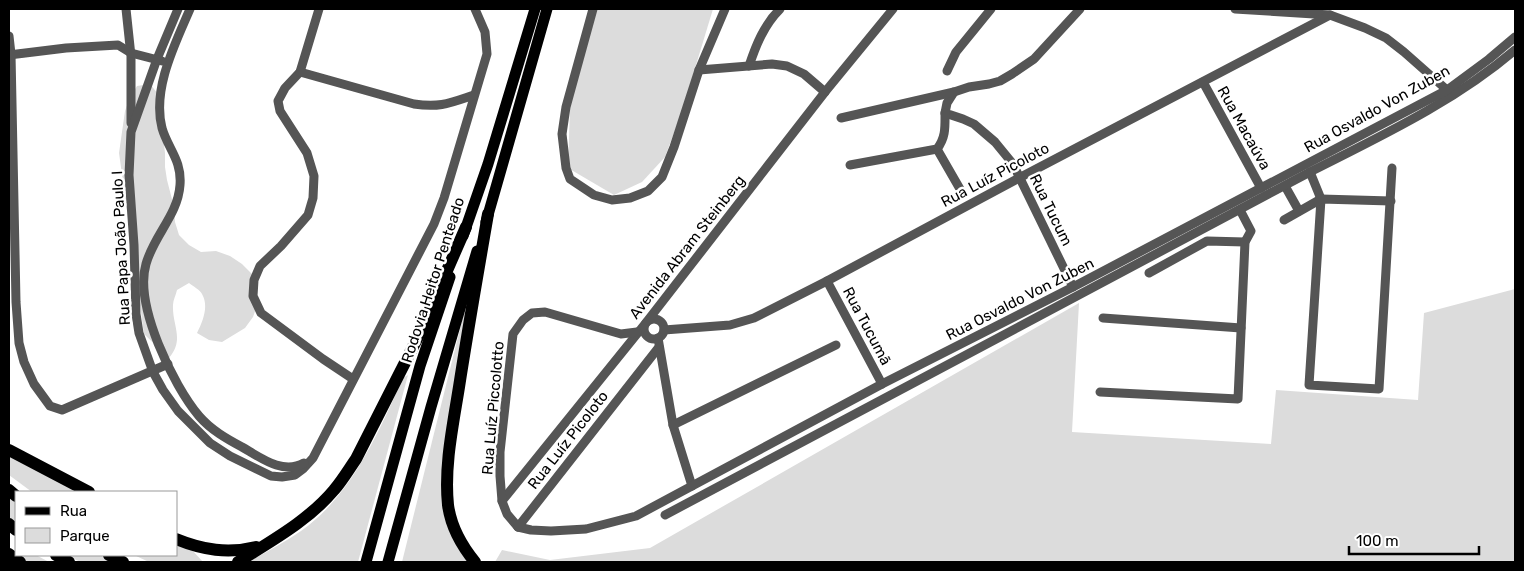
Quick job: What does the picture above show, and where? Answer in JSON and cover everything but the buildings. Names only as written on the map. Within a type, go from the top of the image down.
[{"type":"highway","points":[[475,562],[459,539],[452,524],[448,505],[447,484],[453,424],[488,214]]},
{"type":"highway","points":[[238,562],[289,530],[334,491],[356,458],[418,337],[466,227]]},
{"type":"highway","points":[[9,450],[87,491]]},
{"type":"highway","points":[[178,540],[191,545],[218,551],[242,550],[270,541]]},
{"type":"highway","points":[[9,554],[20,562]]},
{"type":"highway","points":[[58,556],[69,562]]},
{"type":"highway","points":[[111,556],[123,562]]},
{"type":"main road","name":"Rodovia Heitor Penteado","points":[[366,562],[420,366],[488,164],[535,9]]},
{"type":"main road","points":[[388,562],[431,407],[547,9]]},
{"type":"street","points":[[126,9],[131,53],[131,132]]},
{"type":"street","name":"Rua Papa João Paulo I","points":[[178,9],[157,59],[131,132],[129,175],[136,314],[139,332],[153,372],[178,411],[210,442],[230,456],[271,476],[282,477],[295,475],[313,458],[434,224],[444,198],[486,54],[485,32],[476,9]]},
{"type":"street","name":"Rua Papa João Paulo I","points":[[190,9],[168,62],[159,108],[162,129],[177,160],[180,172],[180,185],[175,209],[155,240],[145,265],[144,285],[147,310],[152,328],[168,364],[185,398],[200,418],[232,442],[282,467],[296,467],[313,458]]},
{"type":"street","points":[[318,9],[300,72],[285,88],[278,101],[280,111],[307,153],[314,176],[313,198],[308,215],[281,246],[260,266],[254,280],[253,296],[261,313],[353,379]]},
{"type":"street","points":[[593,9],[566,107],[562,134],[566,168],[570,179],[594,195],[612,200],[630,198],[648,191],[662,177],[674,147],[699,70],[725,9]]},
{"type":"street","points":[[749,66],[758,41],[774,15],[780,9]]},
{"type":"street","name":"Avenida Abram Steinberg","points":[[502,501],[645,324],[825,92],[893,9]]},
{"type":"street","points":[[947,71],[956,52],[991,9]]},
{"type":"street","points":[[842,118],[1000,81],[1034,59],[1080,9]]},
{"type":"street","points":[[1235,9],[1330,15],[1366,28],[1386,38],[1447,90]]},
{"type":"street","name":"Rua Luíz Picoloto","points":[[664,330],[730,325],[754,318],[1330,15]]},
{"type":"street","points":[[9,36],[16,302],[19,343],[24,362],[34,384],[50,406],[62,410],[168,364]]},
{"type":"street","name":"Rua Osvaldo Von Zuben","points":[[518,527],[551,531],[586,529],[636,516],[882,384],[1073,287],[1447,90],[1515,37]]},
{"type":"street","points":[[10,54],[118,45],[131,53],[168,62]]},
{"type":"street","name":"Rua Osvaldo Von Zuben","points":[[665,515],[1414,118],[1455,95],[1515,51]]},
{"type":"street","points":[[699,70],[772,64],[787,66],[804,74],[825,92]]},
{"type":"street","points":[[300,72],[414,104],[428,106],[443,105],[474,95]]},
{"type":"street","name":"Rua Macaúva","points":[[1203,82],[1261,188]]},
{"type":"street","points":[[850,165],[938,149],[945,134],[947,103],[954,92]]},
{"type":"street","name":"Rua Tucum","points":[[945,113],[974,124],[995,142],[1013,164],[1073,287]]},
{"type":"street","points":[[938,149],[960,189]]},
{"type":"street","points":[[1310,172],[1321,199],[1310,385],[1380,389],[1392,168]]},
{"type":"street","points":[[1285,186],[1299,211]]},
{"type":"street","points":[[1284,220],[1321,199],[1390,201]]},
{"type":"street","points":[[1100,392],[1238,399],[1245,242],[1251,231],[1240,210]]},
{"type":"street","points":[[1149,273],[1207,241],[1245,242]]},
{"type":"street","name":"Rua Tucumã","points":[[827,281],[882,384]]},
{"type":"street","name":"Rua Luíz Piccolotto","points":[[502,501],[500,452],[513,334],[523,320],[532,313],[545,312],[621,334],[637,332]]},
{"type":"street","points":[[1103,318],[1241,328]]},
{"type":"street","points":[[659,343],[644,334],[643,329],[649,320],[659,320],[663,324],[664,330],[659,343],[673,425],[692,486]]},
{"type":"street","name":"Rua Luíz Picoloto","points":[[518,527],[659,343]]},
{"type":"street","points":[[673,425],[836,345]]},
{"type":"street","points":[[502,501],[507,514],[518,527]]},
{"type":"green space","points":[[597,9],[713,9],[682,111],[665,157],[642,182],[614,195],[568,168],[570,107]]},
{"type":"green space","points":[[150,84],[158,94],[165,167],[179,235],[189,245],[201,252],[216,251],[230,256],[242,264],[252,274],[258,303],[253,317],[245,328],[222,342],[209,340],[197,333],[205,308],[202,294],[189,283],[177,290],[173,301],[173,313],[177,338],[174,351],[169,358],[144,334],[119,153],[125,111],[130,97],[137,86]]},
{"type":"green space","points":[[1515,289],[1515,562],[495,562],[502,550],[550,560],[650,548],[1079,303],[1072,432],[1271,444],[1276,390],[1418,400],[1424,313]]},
{"type":"green space","points":[[468,311],[443,485],[470,562],[402,562],[464,313]]},
{"type":"green space","points":[[408,375],[358,562],[248,562],[301,531],[335,500],[362,462],[403,378]]},
{"type":"green space","points":[[9,455],[77,491],[31,491],[9,475]]},
{"type":"green space","points":[[9,496],[15,501],[15,521],[9,517]]},
{"type":"green space","points":[[178,544],[192,550],[203,562],[149,562],[136,556],[178,556]]},
{"type":"green space","points":[[18,556],[38,556],[49,562],[27,562]]},
{"type":"green space","points":[[69,556],[102,556],[113,562],[80,562]]}]
